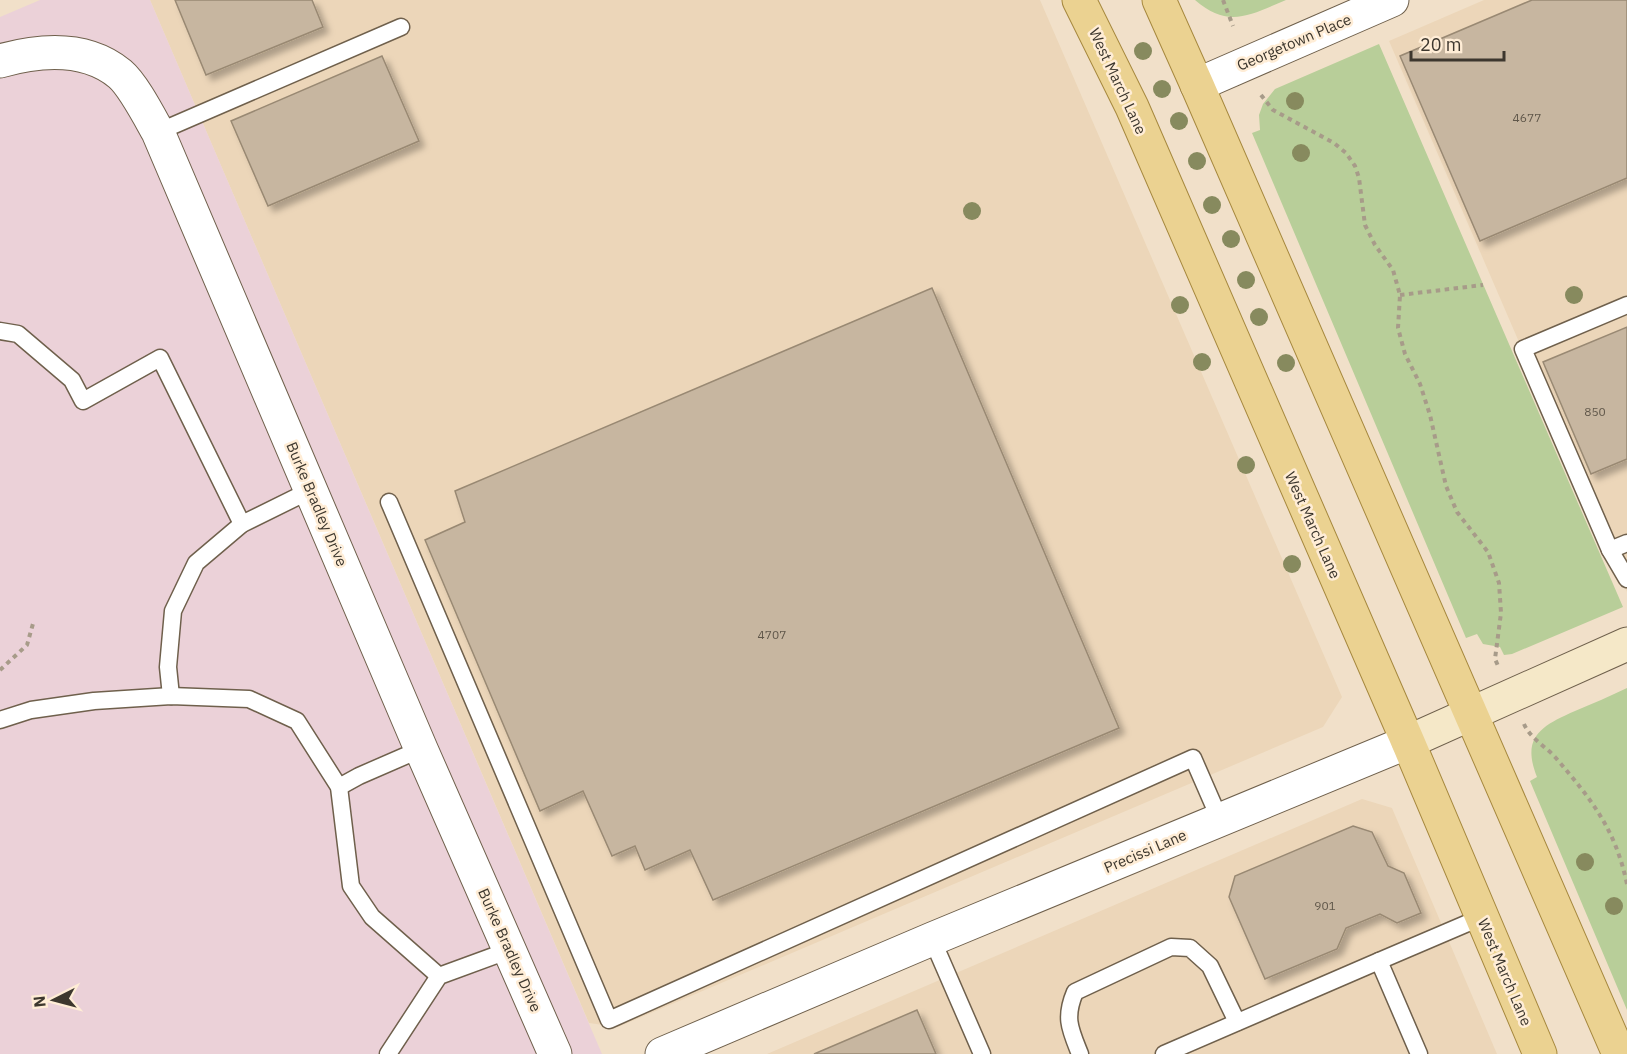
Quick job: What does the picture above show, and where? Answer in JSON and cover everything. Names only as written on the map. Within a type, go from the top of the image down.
[{"type":"main road","name":"West March Lane","points":[[1079,0],[1132,107],[1408,742],[1540,1054]]},
{"type":"main road","points":[[1159,0],[1619,1054]]},
{"type":"street","name":"Georgetown Place","points":[[1197,85],[1247,61],[1392,0]]},
{"type":"street","name":"Burke Bradley Drive","points":[[0,61],[46,52],[65,52],[101,63],[121,74],[158,132],[421,749],[555,1054]]},
{"type":"street","name":"Precissi Lane","points":[[662,1054],[932,939],[1408,742],[1627,644]]},
{"type":"lane","points":[[158,132],[401,27]]},
{"type":"lane","points":[[1627,305],[1522,349],[1610,550],[1627,579]]},
{"type":"lane","points":[[0,331],[18,334],[72,380],[83,401],[160,358],[242,524]]},
{"type":"lane","points":[[171,696],[168,667],[173,611],[196,563],[242,524],[311,490]]},
{"type":"lane","points":[[389,502],[609,1020],[1193,758],[1220,820]]},
{"type":"lane","points":[[1610,550],[1627,543]]},
{"type":"lane","points":[[0,720],[42,708],[94,701],[171,696],[249,699],[297,722],[339,787],[351,886],[372,917],[439,976]]},
{"type":"lane","points":[[339,787],[421,749]]},
{"type":"lane","points":[[1164,1054],[1482,917]]},
{"type":"lane","points":[[932,939],[982,1054]]},
{"type":"lane","points":[[1080,1054],[1068,1026],[1068,1007],[1075,992],[1171,947],[1191,948],[1210,966],[1237,1022]]},
{"type":"lane","points":[[388,1054],[439,976],[510,950]]},
{"type":"lane","points":[[1379,961],[1419,1054]]},
{"type":"path","points":[[1223,0],[1233,26]]},
{"type":"path","points":[[1261,95],[1273,110],[1334,143],[1346,153],[1355,166],[1359,178],[1365,225],[1375,245],[1393,270],[1400,295],[1398,328],[1405,354],[1420,384],[1430,415],[1446,486],[1457,513],[1488,552],[1499,583],[1502,613],[1495,659],[1527,732],[1546,747],[1590,798],[1613,837],[1627,884]]},
{"type":"path","points":[[1400,295],[1483,285]]},
{"type":"path","points":[[0,670],[27,645],[34,620]]},
{"type":"shaded area","points":[[40,0],[150,0],[602,1054],[0,1054],[0,17]]},
{"type":"shaded area","points":[[150,0],[1040,0],[1342,697],[1323,727],[618,1027],[589,1023]]},
{"type":"shaded area","points":[[1484,0],[1627,0],[1627,592],[1389,41]]},
{"type":"shaded area","points":[[1362,799],[1392,808],[1497,1054],[767,1054]]},
{"type":"green space","points":[[1195,0],[1286,0],[1250,14],[1229,17],[1207,9]]},
{"type":"green space","points":[[1379,44],[1623,607],[1512,654],[1504,655],[1500,647],[1483,644],[1477,634],[1466,638],[1252,133],[1260,130],[1259,115],[1263,104],[1275,89]]},
{"type":"green space","points":[[1627,688],[1627,1010],[1530,781],[1537,777],[1531,752],[1533,742],[1544,728],[1552,722]]},
{"type":"building","points":[[175,0],[312,0],[323,27],[206,75]]},
{"type":"building","points":[[1532,0],[1627,0],[1627,178],[1480,241],[1400,56]]},
{"type":"building","points":[[382,56],[419,141],[268,206],[231,121]]},
{"type":"building","points":[[932,288],[1119,728],[713,900],[690,850],[645,870],[635,846],[612,856],[583,791],[540,811],[425,540],[465,522],[455,491]]},
{"type":"building","points":[[1627,327],[1627,459],[1591,474],[1543,362]]},
{"type":"building","points":[[1353,826],[1372,832],[1388,866],[1404,873],[1421,913],[1397,923],[1380,914],[1346,928],[1337,949],[1265,979],[1229,897],[1235,876]]},
{"type":"building","points":[[917,1010],[936,1054],[814,1054]]}]
